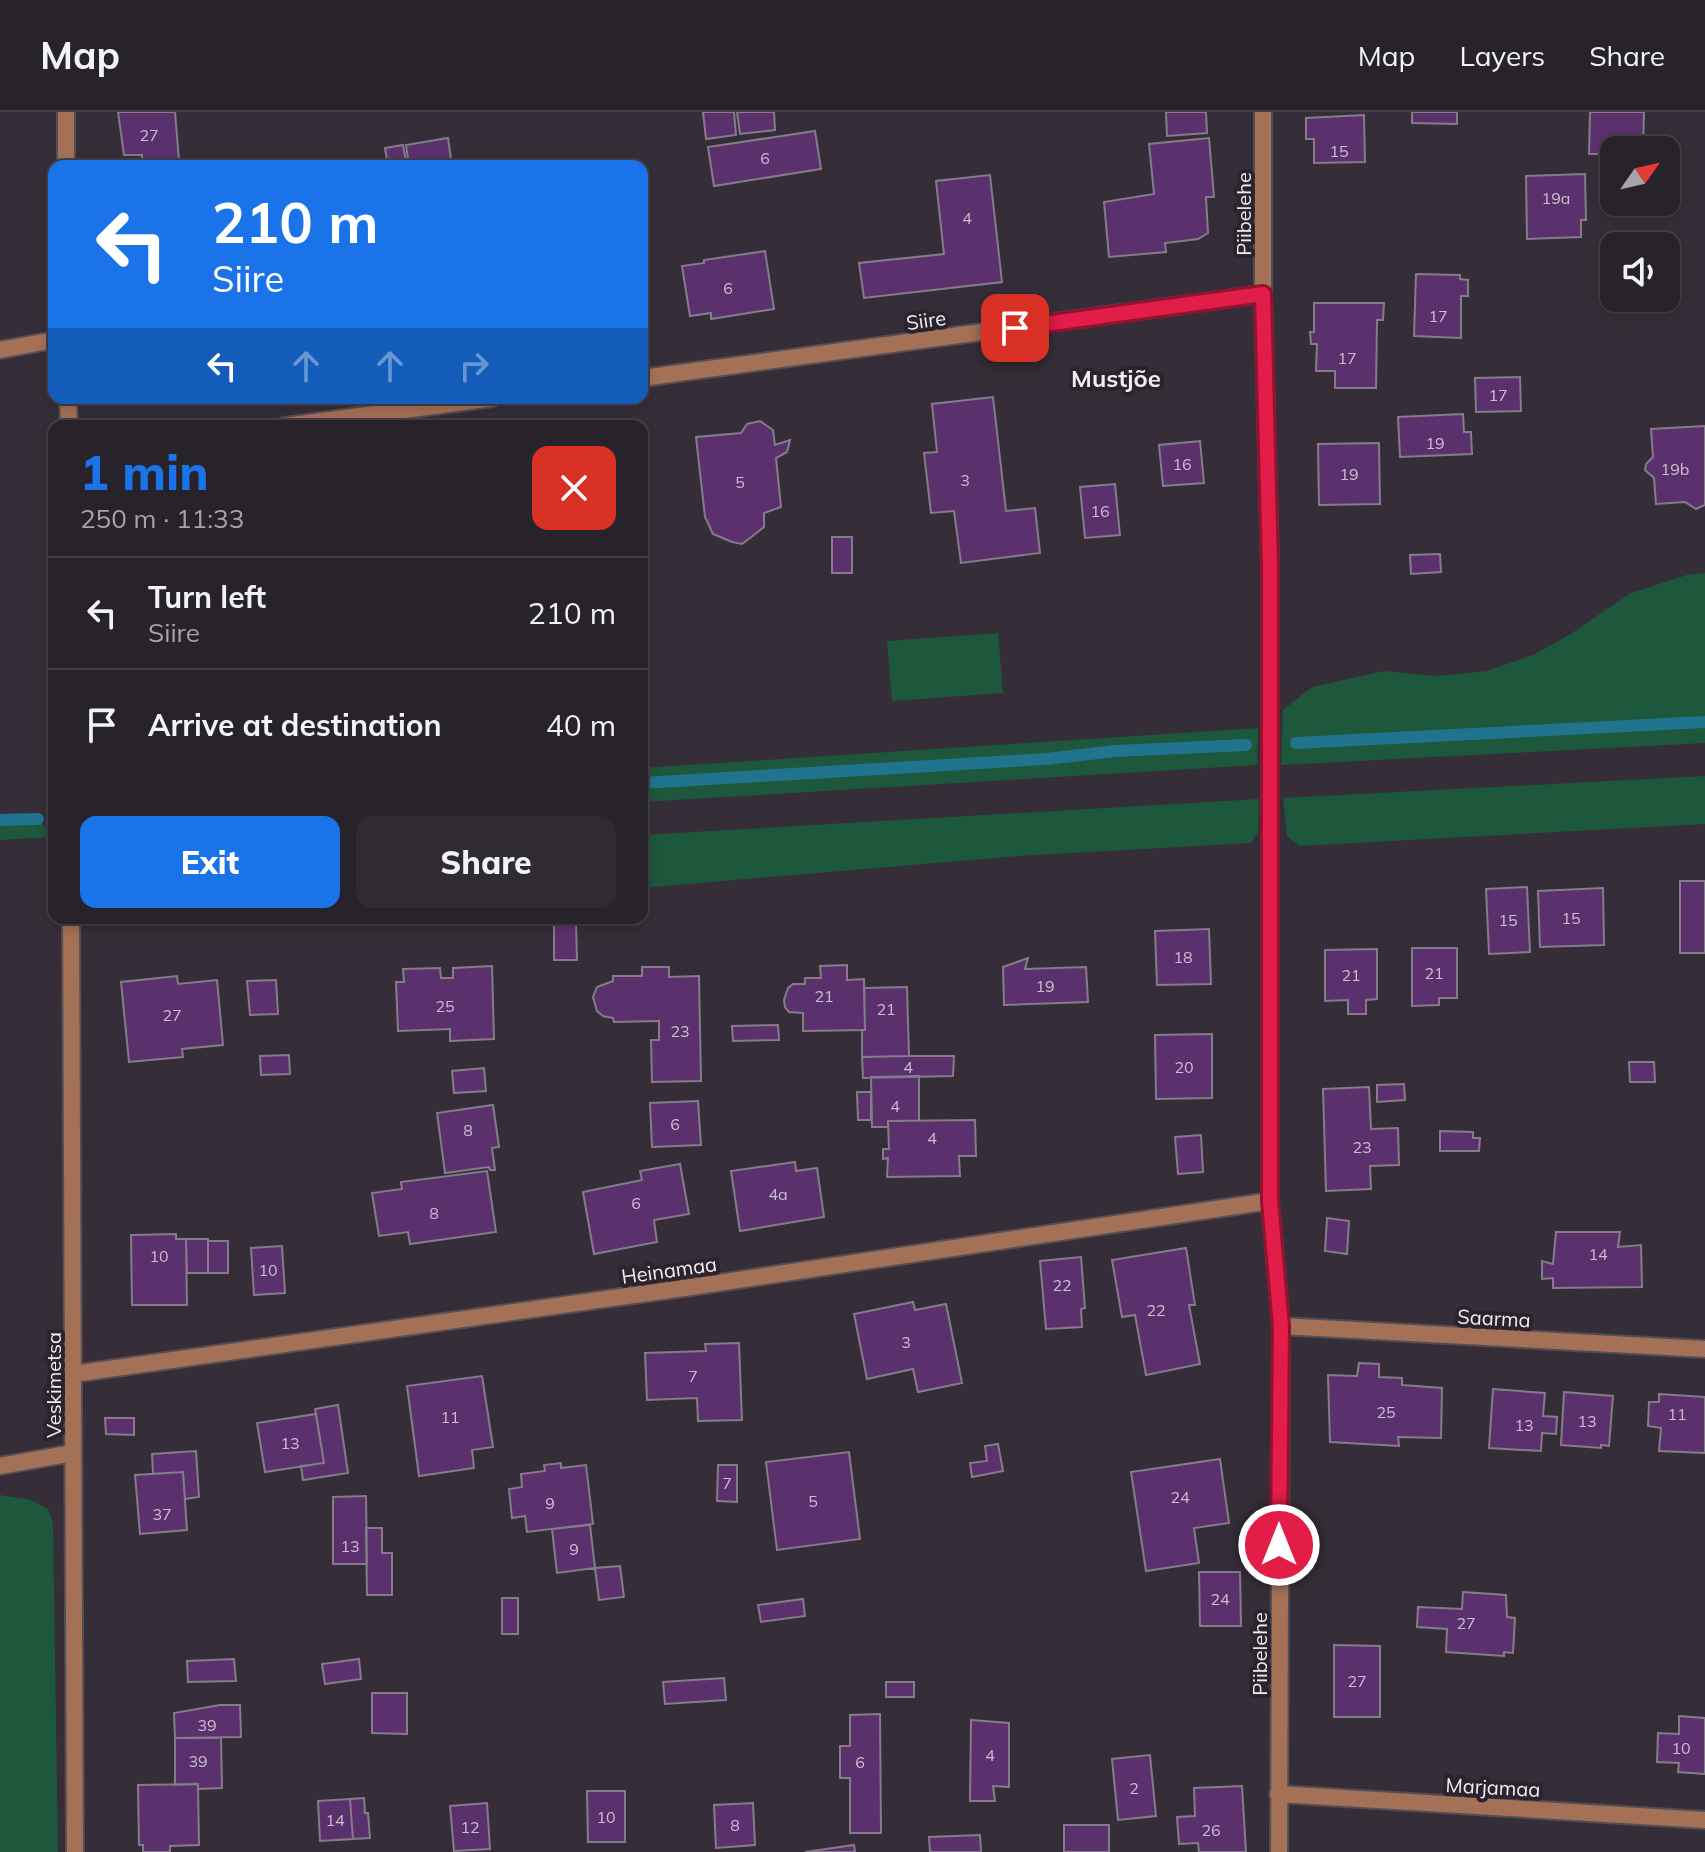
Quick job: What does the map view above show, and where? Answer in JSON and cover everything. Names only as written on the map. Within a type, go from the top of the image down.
[{"type":"street","points":[[66,112],[66,160]]},
{"type":"street","name":"Piibelehe","points":[[1263,112],[1263,294],[1270,567],[1270,1201],[1281,1326],[1279,1852]]},
{"type":"street","name":"Siire","points":[[648,377],[1263,294]]},
{"type":"street","points":[[0,350],[48,341]]},
{"type":"street","points":[[330,420],[448,404]]},
{"type":"street","name":"Veskimetsa","points":[[71,924],[75,1852]]},
{"type":"street","name":"Heinamaa","points":[[73,1374],[1270,1201]]},
{"type":"street","name":"Saarma","points":[[1281,1326],[1705,1349]]},
{"type":"street","points":[[0,1466],[73,1453]]},
{"type":"street","name":"Marjamaa","points":[[1278,1794],[1705,1820]]},
{"type":"green space","points":[[1705,573],[1705,743],[1281,765],[1283,710],[1312,687],[1384,671],[1436,676],[1487,671],[1535,654],[1631,593],[1687,575]]},
{"type":"green space","points":[[998,633],[1003,693],[892,701],[887,641]]},
{"type":"green space","points":[[1258,728],[1257,765],[648,802],[648,768]]},
{"type":"green space","points":[[1705,776],[1705,824],[1299,846],[1287,836],[1283,798]]},
{"type":"green space","points":[[1259,799],[1258,832],[1251,843],[1018,856],[648,887],[648,835]]},
{"type":"green space","points":[[38,819],[48,831],[48,837],[0,840],[0,820]]},
{"type":"green space","points":[[0,1495],[31,1500],[48,1509],[53,1523],[58,1852],[0,1852]]},
{"type":"building","points":[[118,112],[175,112],[179,160],[142,160],[142,155],[124,155]]},
{"type":"building","points":[[703,112],[734,112],[736,135],[706,139]]},
{"type":"building","points":[[737,112],[774,112],[775,130],[740,134]]},
{"type":"building","points":[[1166,112],[1206,112],[1207,133],[1167,136]]},
{"type":"building","points":[[1412,112],[1457,112],[1457,124],[1412,123]]},
{"type":"building","points":[[1590,112],[1644,112],[1643,136],[1600,136],[1600,154],[1589,154]]},
{"type":"building","points":[[1364,115],[1365,162],[1314,163],[1314,139],[1306,139],[1306,118]]},
{"type":"building","points":[[815,131],[821,169],[714,186],[708,147]]},
{"type":"building","points":[[448,138],[451,160],[408,160],[406,145]]},
{"type":"building","points":[[1209,138],[1214,197],[1206,197],[1208,233],[1198,239],[1165,243],[1166,252],[1109,257],[1104,202],[1154,194],[1149,144]]},
{"type":"building","points":[[403,145],[406,160],[387,160],[385,148]]},
{"type":"building","points":[[1585,174],[1586,220],[1581,220],[1581,237],[1527,239],[1526,176]]},
{"type":"building","points":[[990,175],[1002,282],[864,298],[859,263],[944,254],[936,181]]},
{"type":"building","points":[[765,251],[774,309],[711,319],[711,313],[690,316],[682,266]]},
{"type":"building","points":[[1416,274],[1460,275],[1460,279],[1468,280],[1468,296],[1461,296],[1461,338],[1414,336]]},
{"type":"building","points":[[1314,303],[1384,303],[1383,320],[1377,320],[1376,388],[1335,388],[1335,371],[1316,371],[1317,344],[1311,344],[1310,332],[1314,332]]},
{"type":"building","points":[[1520,377],[1521,411],[1476,412],[1475,378]]},
{"type":"building","points":[[993,397],[1006,511],[1035,508],[1040,553],[961,563],[954,511],[931,513],[924,453],[937,452],[932,404]]},
{"type":"building","points":[[1463,414],[1464,432],[1471,432],[1472,454],[1400,457],[1398,417]]},
{"type":"building","points":[[760,421],[773,430],[775,445],[790,440],[787,452],[776,458],[781,507],[764,513],[764,527],[742,544],[713,534],[705,517],[696,437],[741,433],[747,424]]},
{"type":"building","points":[[1705,426],[1705,505],[1696,509],[1685,502],[1656,504],[1654,478],[1645,470],[1653,457],[1651,429]]},
{"type":"building","points":[[1200,441],[1204,483],[1163,486],[1159,445]]},
{"type":"building","points":[[1379,443],[1380,504],[1319,505],[1318,444]]},
{"type":"building","points":[[1115,484],[1120,535],[1085,538],[1080,487]]},
{"type":"building","points":[[832,537],[852,537],[852,573],[832,573]]},
{"type":"building","points":[[1440,554],[1441,572],[1411,574],[1410,555]]},
{"type":"building","points":[[1680,881],[1705,881],[1705,953],[1680,953]]},
{"type":"building","points":[[1527,887],[1530,952],[1489,954],[1486,889]]},
{"type":"building","points":[[1603,888],[1604,945],[1540,947],[1538,891]]},
{"type":"building","points":[[576,924],[577,960],[554,960],[554,925]]},
{"type":"building","points":[[1209,929],[1211,984],[1157,985],[1155,931]]},
{"type":"building","points":[[1412,948],[1457,948],[1457,998],[1439,998],[1439,1005],[1412,1006]]},
{"type":"building","points":[[1377,949],[1377,999],[1366,1000],[1366,1014],[1348,1014],[1348,1000],[1325,1001],[1325,950]]},
{"type":"building","points":[[1028,958],[1025,969],[1086,967],[1088,1002],[1004,1005],[1003,967]]},
{"type":"building","points":[[847,965],[847,980],[864,979],[865,1030],[803,1031],[803,1013],[789,1012],[785,1007],[788,988],[793,984],[805,984],[805,978],[821,978],[820,966]]},
{"type":"building","points":[[492,966],[494,1039],[450,1041],[450,1029],[398,1031],[396,982],[404,982],[403,969],[440,968],[441,978],[453,978],[453,968]]},
{"type":"building","points":[[642,967],[669,967],[669,977],[699,976],[701,1081],[652,1082],[651,1040],[659,1040],[659,1021],[614,1022],[613,1018],[597,1011],[593,997],[597,987],[613,981],[613,976],[642,976]]},
{"type":"building","points":[[177,976],[178,984],[217,980],[223,1045],[182,1049],[183,1057],[129,1062],[121,982]]},
{"type":"building","points":[[276,980],[278,1014],[250,1015],[247,981]]},
{"type":"building","points":[[907,987],[909,1056],[862,1057],[864,988]]},
{"type":"building","points":[[778,1025],[779,1040],[733,1041],[732,1026]]},
{"type":"building","points":[[1212,1034],[1212,1098],[1156,1099],[1155,1035]]},
{"type":"building","points":[[289,1055],[290,1074],[261,1075],[260,1056]]},
{"type":"building","points":[[954,1056],[953,1076],[863,1078],[862,1057]]},
{"type":"building","points":[[1629,1062],[1654,1062],[1655,1082],[1630,1082]]},
{"type":"building","points":[[484,1068],[486,1091],[454,1093],[452,1071]]},
{"type":"building","points":[[919,1076],[919,1121],[888,1121],[888,1127],[872,1127],[871,1077]]},
{"type":"building","points":[[1404,1084],[1405,1100],[1377,1102],[1377,1085]]},
{"type":"building","points":[[1369,1087],[1371,1129],[1398,1128],[1399,1165],[1370,1166],[1371,1189],[1326,1191],[1323,1089]]},
{"type":"building","points":[[857,1092],[871,1092],[871,1120],[858,1120]]},
{"type":"building","points":[[698,1101],[701,1145],[652,1147],[650,1103]]},
{"type":"building","points":[[493,1105],[499,1147],[492,1148],[495,1170],[489,1167],[445,1173],[437,1113]]},
{"type":"building","points":[[975,1120],[976,1156],[959,1156],[960,1176],[887,1177],[888,1158],[883,1159],[883,1149],[889,1149],[888,1121]]},
{"type":"building","points":[[1440,1131],[1473,1132],[1473,1138],[1480,1138],[1479,1151],[1440,1151]]},
{"type":"building","points":[[1201,1135],[1203,1172],[1178,1174],[1175,1137]]},
{"type":"building","points":[[795,1162],[796,1171],[817,1168],[824,1217],[740,1231],[731,1171]]},
{"type":"building","points":[[680,1164],[689,1214],[654,1220],[657,1242],[594,1254],[583,1192],[642,1180],[640,1171]]},
{"type":"building","points":[[487,1171],[496,1232],[410,1244],[408,1232],[379,1236],[372,1193],[402,1189],[401,1182]]},
{"type":"building","points":[[1327,1218],[1349,1221],[1347,1254],[1325,1251]]},
{"type":"building","points":[[1556,1232],[1620,1232],[1618,1247],[1641,1245],[1642,1287],[1553,1288],[1553,1278],[1542,1279],[1542,1261],[1553,1264]]},
{"type":"building","points":[[176,1234],[176,1239],[186,1239],[187,1305],[132,1305],[131,1235]]},
{"type":"building","points":[[186,1239],[208,1239],[208,1273],[187,1273]]},
{"type":"building","points":[[208,1241],[228,1241],[228,1273],[208,1273]]},
{"type":"building","points":[[282,1246],[285,1293],[254,1295],[251,1248]]},
{"type":"building","points":[[1186,1248],[1195,1305],[1189,1305],[1200,1364],[1146,1375],[1135,1315],[1122,1317],[1112,1260]]},
{"type":"building","points":[[1081,1257],[1085,1308],[1081,1309],[1082,1327],[1046,1329],[1040,1261]]},
{"type":"building","points":[[913,1302],[915,1310],[946,1304],[962,1383],[918,1392],[913,1369],[867,1379],[854,1314]]},
{"type":"building","points":[[739,1343],[742,1420],[698,1421],[697,1398],[647,1400],[645,1353],[706,1351],[705,1344]]},
{"type":"building","points":[[1359,1363],[1379,1364],[1379,1377],[1402,1378],[1402,1385],[1442,1388],[1441,1438],[1398,1437],[1399,1446],[1330,1442],[1328,1375],[1357,1376]]},
{"type":"building","points":[[482,1376],[493,1447],[472,1450],[474,1468],[419,1476],[407,1386]]},
{"type":"building","points":[[1493,1389],[1545,1393],[1543,1416],[1557,1417],[1556,1434],[1542,1433],[1541,1451],[1489,1448]]},
{"type":"building","points":[[1564,1392],[1613,1396],[1609,1446],[1561,1445]]},
{"type":"building","points":[[1659,1394],[1705,1397],[1705,1453],[1659,1451],[1661,1428],[1648,1426],[1649,1402],[1659,1402]]},
{"type":"building","points":[[338,1405],[348,1473],[303,1480],[301,1466],[324,1463],[315,1409]]},
{"type":"building","points":[[316,1414],[324,1463],[265,1472],[257,1423]]},
{"type":"building","points":[[105,1418],[134,1418],[134,1435],[106,1434]]},
{"type":"building","points":[[998,1444],[1003,1471],[972,1477],[970,1463],[987,1461],[985,1446]]},
{"type":"building","points":[[196,1451],[199,1497],[185,1499],[183,1472],[153,1474],[152,1454]]},
{"type":"building","points":[[849,1452],[860,1539],[777,1550],[766,1462]]},
{"type":"building","points":[[1220,1459],[1229,1523],[1194,1528],[1199,1563],[1146,1571],[1131,1472]]},
{"type":"building","points":[[561,1463],[561,1468],[586,1465],[593,1524],[527,1532],[525,1516],[512,1518],[509,1489],[522,1487],[521,1474],[545,1471],[544,1465]]},
{"type":"building","points":[[718,1465],[737,1465],[737,1502],[717,1501]]},
{"type":"building","points":[[183,1472],[187,1530],[140,1534],[135,1475]]},
{"type":"building","points":[[366,1496],[367,1564],[333,1564],[333,1497]]},
{"type":"building","points":[[590,1525],[595,1568],[557,1573],[552,1529]]},
{"type":"building","points":[[366,1528],[382,1528],[382,1553],[392,1553],[392,1595],[367,1595]]},
{"type":"building","points":[[620,1566],[624,1597],[599,1600],[595,1568]]},
{"type":"building","points":[[1199,1572],[1240,1572],[1241,1626],[1200,1626]]},
{"type":"building","points":[[1463,1592],[1506,1595],[1507,1617],[1515,1618],[1513,1653],[1504,1652],[1504,1656],[1446,1652],[1447,1629],[1417,1627],[1418,1607],[1462,1609]]},
{"type":"building","points":[[502,1598],[518,1598],[518,1634],[502,1634]]},
{"type":"building","points":[[803,1599],[805,1616],[761,1622],[758,1605]]},
{"type":"building","points":[[1334,1645],[1380,1646],[1380,1717],[1334,1717]]},
{"type":"building","points":[[234,1659],[236,1681],[188,1682],[187,1661]]},
{"type":"building","points":[[359,1659],[361,1679],[325,1684],[322,1664]]},
{"type":"building","points":[[724,1678],[726,1700],[665,1704],[663,1682]]},
{"type":"building","points":[[886,1682],[914,1682],[914,1697],[886,1697]]},
{"type":"building","points":[[372,1693],[407,1693],[407,1734],[372,1733]]},
{"type":"building","points":[[220,1705],[240,1705],[241,1737],[175,1738],[174,1713]]},
{"type":"building","points":[[880,1714],[881,1833],[850,1833],[850,1778],[840,1778],[840,1746],[850,1746],[850,1715]]},
{"type":"building","points":[[1679,1716],[1705,1718],[1705,1774],[1678,1772],[1679,1763],[1657,1762],[1658,1733],[1679,1734]]},
{"type":"building","points":[[971,1720],[1009,1723],[1009,1787],[993,1786],[995,1801],[970,1801]]},
{"type":"building","points":[[175,1738],[221,1738],[222,1788],[198,1789],[198,1784],[175,1785]]},
{"type":"building","points":[[1150,1755],[1156,1816],[1118,1820],[1112,1759]]},
{"type":"building","points":[[198,1784],[199,1845],[170,1846],[170,1852],[143,1852],[143,1845],[139,1845],[138,1785]]},
{"type":"building","points":[[1242,1786],[1246,1852],[1199,1852],[1198,1843],[1179,1844],[1177,1817],[1195,1816],[1194,1788]]},
{"type":"building","points":[[587,1791],[625,1791],[625,1842],[588,1842]]},
{"type":"building","points":[[364,1798],[370,1838],[353,1839],[350,1799]]},
{"type":"building","points":[[350,1799],[353,1839],[320,1841],[318,1801]]},
{"type":"building","points":[[487,1803],[490,1849],[454,1851],[450,1806]]},
{"type":"building","points":[[753,1803],[755,1845],[716,1848],[714,1805]]},
{"type":"building","points":[[1064,1825],[1109,1825],[1109,1852],[1064,1852]]},
{"type":"building","points":[[980,1835],[981,1852],[930,1852],[929,1837]]},
{"type":"building","points":[[854,1845],[855,1852],[805,1852]]},
{"type":"waterway","points":[[1296,743],[1705,722]]},
{"type":"waterway","points":[[648,783],[1246,745]]},
{"type":"waterway","points":[[0,820],[38,819]]},
{"type":"district","name":"Mustjõe","points":[[1116,378]]},
{"type":"route","points":[[1015,328],[1263,294],[1270,567],[1270,1201],[1281,1326],[1279,1545]]}]
